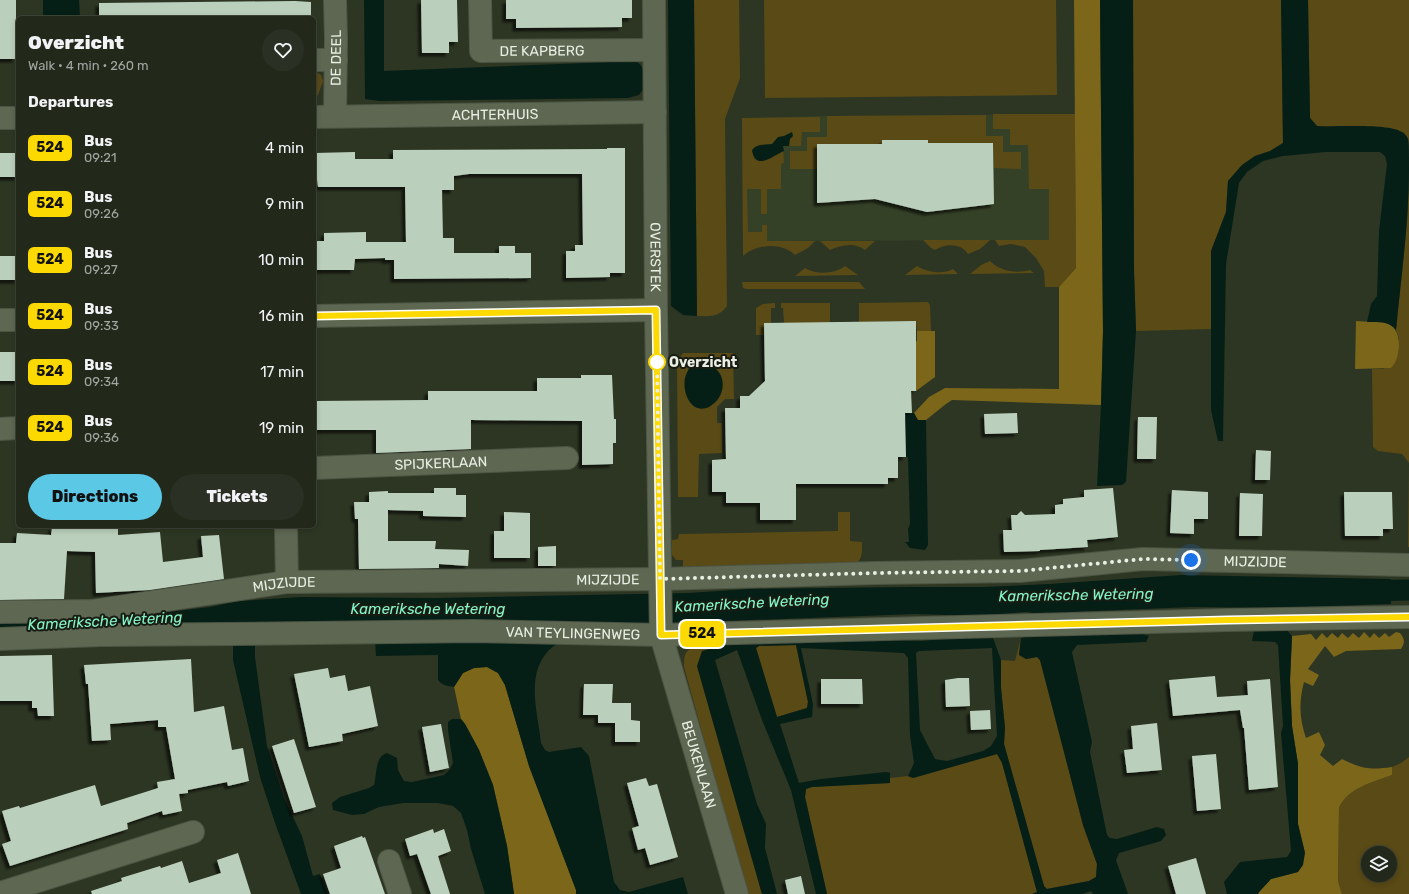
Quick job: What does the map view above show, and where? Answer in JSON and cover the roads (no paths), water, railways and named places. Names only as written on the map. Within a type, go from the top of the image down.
[{"type":"street","name":"DE DEEL","points":[[324,116],[336,60],[335,0]]},
{"type":"street","name":"DE KAPBERG","points":[[480,0],[481,51],[654,50]]},
{"type":"street","name":"OVERSTEK","points":[[654,0],[656,310],[661,631]]},
{"type":"street","points":[[316,60],[336,60]]},
{"type":"street","name":"ACHTERHUIS","points":[[324,116],[655,112]]},
{"type":"street","points":[[0,118],[16,118]]},
{"type":"street","points":[[316,316],[656,310]]},
{"type":"street","points":[[0,320],[16,320]]},
{"type":"street","points":[[0,429],[16,428]]},
{"type":"street","name":"SPIJKERLAAN","points":[[316,468],[567,458]]},
{"type":"street","points":[[286,528],[287,582]]},
{"type":"street","name":"MIJZIJDE","points":[[0,612],[92,611],[287,582],[660,582],[876,573],[1020,571],[1143,559],[1409,565]]},
{"type":"street","name":"VAN TEYLINGENWEG","points":[[0,639],[100,635],[473,631],[661,631],[1409,618]]},
{"type":"street","name":"BEUKENLAAN","points":[[661,631],[737,894]]},
{"type":"street","points":[[0,893],[193,832]]},
{"type":"street","points":[[389,861],[400,894]]},
{"type":"water","points":[[43,0],[79,0],[80,16],[43,16]]},
{"type":"water","points":[[364,0],[384,0],[384,71],[636,61],[640,64],[643,70],[644,88],[639,95],[628,98],[379,101],[365,99]]},
{"type":"water","points":[[668,0],[694,0],[697,316],[683,315],[671,306]]},
{"type":"water","points":[[1100,0],[1133,0],[1134,270],[1136,331],[1126,482],[1122,485],[1097,486],[1103,331]]},
{"type":"water","points":[[1281,0],[1308,0],[1310,118],[1317,126],[1385,127],[1402,132],[1408,139],[1408,209],[1396,330],[1387,324],[1367,322],[1371,304],[1377,296],[1379,231],[1387,164],[1385,156],[1380,152],[1326,152],[1283,156],[1263,161],[1247,172],[1239,183],[1226,264],[1223,441],[1218,441],[1211,410],[1211,251],[1226,212],[1228,181],[1242,165],[1255,156],[1270,151],[1283,143]]},
{"type":"water","points":[[792,132],[793,136],[790,139],[789,146],[783,146],[784,151],[761,161],[754,157],[752,150],[755,147],[772,144],[778,137]]},
{"type":"water","points":[[705,363],[716,369],[720,374],[723,384],[721,395],[718,400],[709,407],[703,409],[697,408],[689,401],[684,384],[685,377],[690,367]]},
{"type":"water","points":[[905,413],[914,413],[918,420],[926,420],[928,545],[925,550],[910,548],[905,542],[909,542],[908,529],[910,524]]},
{"type":"water","points":[[1181,575],[1391,579],[1391,604],[1269,608],[1192,607],[1071,612],[1059,615],[1026,612],[976,616],[915,614],[645,624],[0,632],[0,622],[99,620],[210,607],[239,601],[301,597],[436,598],[688,593],[749,589],[982,587]]},
{"type":"water","points":[[1286,629],[1292,636],[1290,680],[1292,726],[1298,764],[1298,824],[1305,853],[1303,865],[1298,872],[1271,879],[1258,894],[1227,894],[1224,882],[1240,862],[1287,857],[1291,851],[1281,733],[1283,726],[1278,645],[1275,642],[1252,641],[1254,630]]},
{"type":"water","points":[[1136,632],[1149,636],[1146,642],[1077,645],[1072,652],[1092,742],[1090,752],[1107,835],[1110,838],[1117,839],[1157,827],[1164,829],[1166,835],[1161,841],[1119,853],[1116,860],[1128,894],[1093,894],[1091,891],[1082,894],[1032,894],[1037,892],[1002,763],[997,754],[913,778],[908,776],[914,763],[910,735],[908,658],[904,653],[801,648],[813,704],[812,717],[780,724],[799,783],[821,779],[886,772],[890,773],[890,783],[812,787],[806,789],[805,797],[827,894],[816,894],[791,790],[762,720],[737,650],[715,660],[757,804],[766,824],[765,848],[777,894],[762,894],[697,666],[702,651],[734,642],[865,638],[921,641],[992,635],[1001,660],[1001,688],[1005,728],[1004,744],[1044,886],[1047,889],[1089,881],[1096,877],[1097,864],[1083,825],[1040,660],[1037,657],[1026,659],[1019,655],[1021,638],[1032,635]],"holes":[[[796,645],[808,702],[807,708],[777,717],[756,648],[759,646]],[[992,648],[997,736],[991,746],[983,751],[947,761],[935,759],[920,730],[916,653],[919,651]]]},
{"type":"water","points":[[375,640],[564,640],[549,650],[537,671],[535,695],[541,743],[545,750],[549,752],[581,747],[589,756],[614,882],[620,890],[629,892],[683,877],[688,894],[576,894],[576,890],[529,766],[505,685],[498,673],[487,667],[474,668],[463,673],[454,687],[447,686],[438,680],[438,655],[376,656]]},
{"type":"water","points":[[233,642],[255,642],[255,657],[267,746],[284,798],[302,836],[313,876],[320,874],[327,894],[301,894],[260,777],[233,660]]},
{"type":"water","points":[[452,719],[461,719],[465,724],[479,750],[493,785],[507,846],[514,894],[485,894],[461,813],[453,806],[438,803],[403,803],[379,807],[364,814],[352,815],[333,810],[332,803],[340,797],[374,785],[378,762],[383,755],[387,753],[397,758],[398,770],[404,781],[412,782],[444,775],[453,763],[448,730],[448,722]]},
{"type":"waterway","name":"Kameriksche Wetering","points":[[1362,591],[1409,590]]},
{"type":"place","name":"Overzicht","points":[[657,362]]}]
